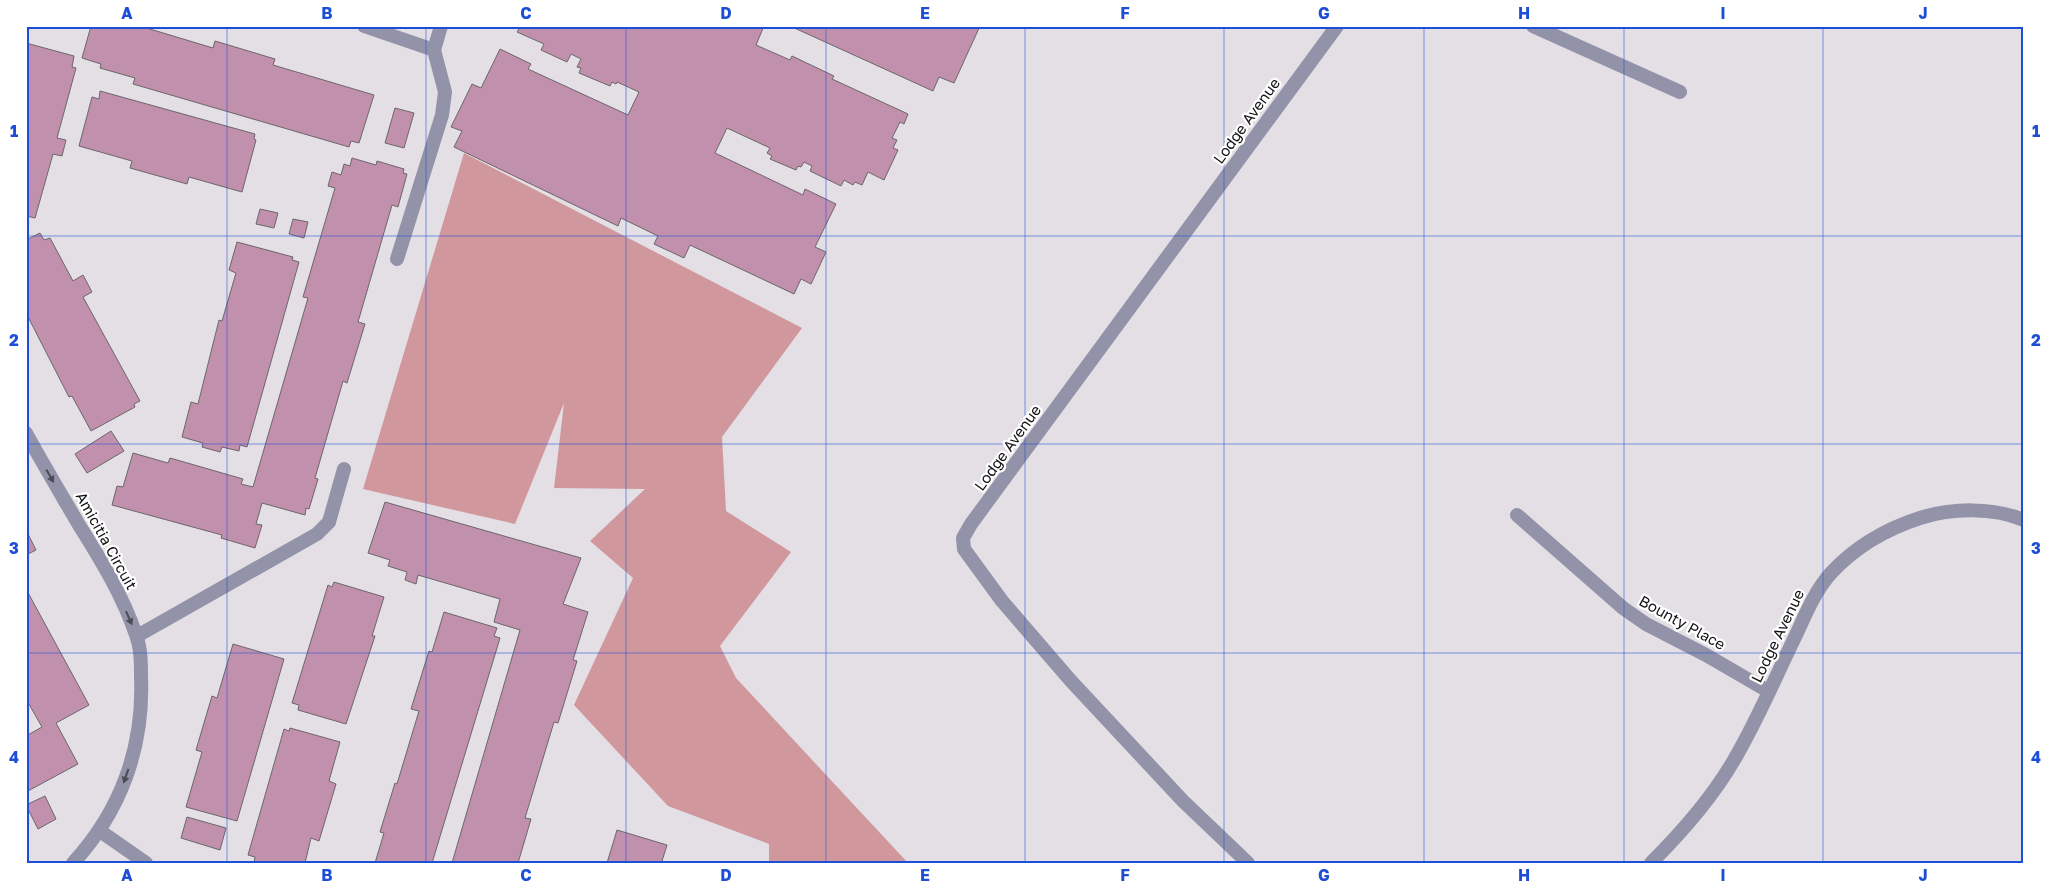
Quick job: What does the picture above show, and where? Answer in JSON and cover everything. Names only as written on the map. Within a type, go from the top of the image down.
[{"type":"street","points":[[364,26],[434,50]]},
{"type":"street","points":[[397,259],[442,115],[445,92],[434,50],[441,26]]},
{"type":"street","name":"Lodge Avenue","points":[[1248,863],[1183,801],[1071,681],[983,578],[964,549],[963,538],[971,524],[1337,26]]},
{"type":"street","points":[[1533,26],[1680,92]]},
{"type":"street","name":"Amicitia Circuit","points":[[26,433],[110,575],[137,636],[141,660],[142,711],[138,735],[116,803],[100,831],[73,863]]},
{"type":"street","points":[[137,636],[317,534],[329,522],[344,469]]},
{"type":"street","name":"Lodge Avenue","points":[[1651,863],[1673,841],[1702,805],[1734,760],[1808,605],[1831,574],[1863,544],[1896,526],[1938,513],[1977,510],[2024,520]]},
{"type":"street","name":"Bounty Place","points":[[1517,515],[1623,608],[1646,624],[1706,654],[1768,692]]},
{"type":"street","points":[[100,831],[146,863]]},
{"type":"shaded area","points":[[464,153],[802,328],[722,437],[726,511],[791,552],[720,646],[736,678],[908,863],[769,863],[769,844],[668,806],[574,705],[633,578],[590,541],[645,489],[554,488],[564,403],[515,524],[363,489]]},
{"type":"building","points":[[91,26],[140,26],[213,48],[215,41],[275,59],[273,65],[374,95],[359,143],[351,141],[349,147],[133,84],[135,78],[100,68],[101,64],[82,58]]},
{"type":"building","points":[[511,26],[764,26],[756,45],[790,60],[792,56],[834,76],[832,79],[908,114],[904,124],[900,122],[892,138],[897,140],[893,148],[898,150],[884,180],[868,172],[862,185],[855,182],[853,185],[844,180],[841,186],[810,171],[812,166],[804,162],[796,170],[770,159],[772,156],[767,153],[770,148],[727,128],[715,153],[803,195],[805,189],[836,204],[815,247],[826,252],[811,284],[801,279],[794,294],[690,245],[684,258],[654,244],[658,236],[621,218],[618,226],[454,147],[462,131],[451,127],[472,84],[481,88],[500,49],[531,64],[528,69],[628,115],[639,92],[617,82],[616,84],[612,82],[610,86],[579,73],[581,68],[577,67],[581,59],[571,54],[567,62],[541,50],[544,44],[517,32],[519,29]]},
{"type":"building","points":[[790,26],[980,26],[954,83],[939,77],[933,91]]},
{"type":"building","points":[[26,43],[74,56],[72,67],[76,68],[57,138],[66,140],[62,156],[53,154],[35,218],[26,216]]},
{"type":"building","points":[[100,91],[255,134],[254,139],[256,140],[242,192],[189,177],[187,184],[130,168],[132,161],[79,146],[92,97],[99,99]]},
{"type":"building","points":[[395,108],[414,113],[404,148],[385,143]]},
{"type":"building","points":[[352,158],[376,165],[377,161],[404,169],[403,173],[407,174],[398,207],[392,205],[358,322],[365,324],[347,383],[343,381],[315,478],[318,479],[309,509],[306,508],[305,515],[262,503],[256,524],[262,525],[255,548],[221,538],[222,535],[112,505],[117,486],[123,487],[133,453],[168,463],[170,458],[243,479],[241,484],[253,487],[308,298],[303,297],[335,188],[328,186],[332,172],[341,175],[344,164],[350,166]]},
{"type":"building","points":[[260,209],[278,213],[274,228],[256,224]]},
{"type":"building","points":[[293,219],[308,222],[304,238],[289,234]]},
{"type":"building","points":[[40,233],[44,240],[50,238],[73,281],[83,275],[92,292],[83,297],[140,401],[134,404],[135,407],[91,431],[72,396],[69,397],[26,313],[26,240]]},
{"type":"building","points":[[237,242],[293,257],[292,260],[299,262],[247,447],[240,445],[239,451],[222,447],[220,452],[202,447],[203,443],[182,437],[191,402],[198,404],[219,320],[222,321],[236,273],[229,270]]},
{"type":"building","points":[[111,431],[124,451],[87,473],[75,454]]},
{"type":"building","points":[[385,502],[581,558],[563,604],[588,612],[573,660],[577,661],[558,723],[554,722],[525,818],[531,819],[518,863],[452,863],[520,630],[494,622],[500,599],[418,575],[416,584],[405,580],[407,572],[388,566],[390,560],[368,553]]},
{"type":"building","points":[[26,530],[36,550],[26,555]]},
{"type":"building","points":[[334,582],[384,597],[372,636],[375,636],[346,724],[298,710],[299,705],[292,703],[328,585],[332,587]]},
{"type":"building","points":[[26,589],[89,705],[56,723],[78,764],[26,792],[26,736],[42,727],[26,699]]},
{"type":"building","points":[[444,612],[497,628],[494,636],[500,638],[432,863],[375,863],[384,833],[380,832],[419,711],[411,709],[429,651],[432,652]]},
{"type":"building","points":[[233,644],[284,659],[237,821],[186,807],[202,752],[196,750],[212,696],[217,698]]},
{"type":"building","points":[[290,728],[340,742],[329,781],[336,784],[319,841],[311,838],[305,863],[256,863],[254,862],[255,857],[248,855],[284,729],[289,731]]},
{"type":"building","points":[[45,796],[56,819],[38,829],[26,805]]},
{"type":"building","points":[[187,817],[226,828],[220,850],[181,838]]},
{"type":"building","points":[[617,830],[667,845],[662,861],[666,863],[607,863]]}]
